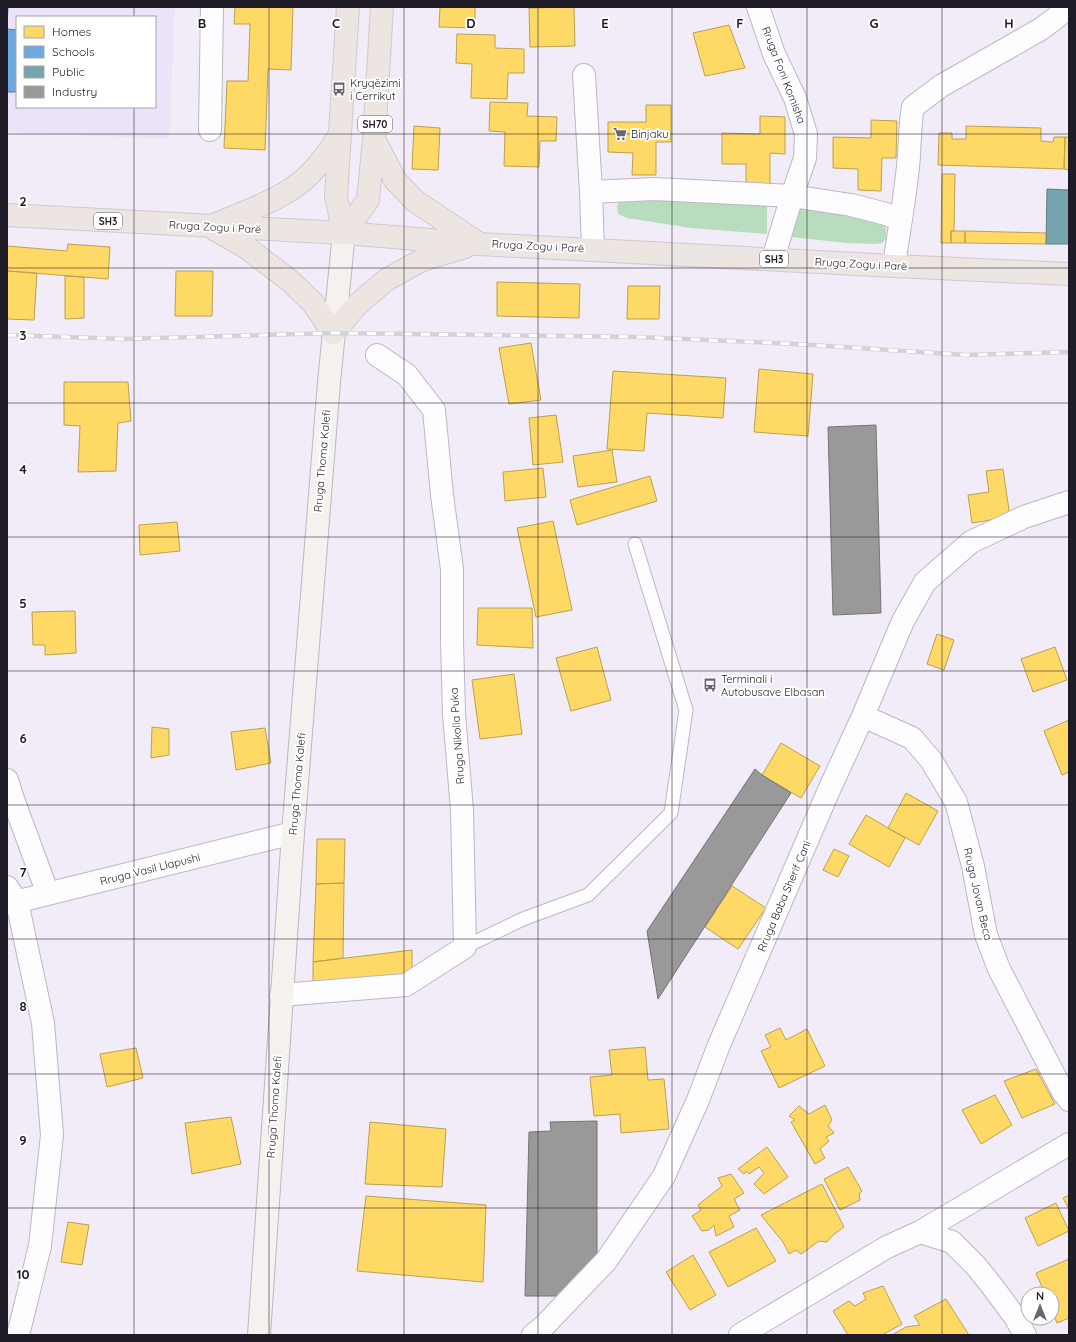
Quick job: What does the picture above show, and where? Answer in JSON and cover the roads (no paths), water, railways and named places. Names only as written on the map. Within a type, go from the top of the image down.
[{"type":"main road","name":"Rruga Thoma Kalefi","points":[[259,1335],[293,833],[333,333],[344,233],[336,197],[348,7]]},
{"type":"main road","name":"Rruga Thoma Kalefi","points":[[344,233],[368,200],[374,139],[382,7]]},
{"type":"main road","points":[[210,227],[290,190],[317,166],[339,136]]},
{"type":"main road","points":[[374,139],[395,180],[416,201],[479,244]]},
{"type":"main road","name":"Rruga Zogu i Parë","points":[[7,216],[344,233],[479,244],[1069,274]]},
{"type":"main road","points":[[210,227],[247,248],[289,280],[313,304],[333,333],[357,305],[386,280],[422,260],[479,244]]},
{"type":"street","points":[[210,130],[212,7]]},
{"type":"street","name":"Rruga Foni Komisha","points":[[758,7],[774,54],[795,98],[806,134],[805,158],[773,259]]},
{"type":"street","points":[[894,266],[909,156],[910,127],[913,107],[941,86],[1041,29],[1057,18],[1068,7]]},
{"type":"street","points":[[584,75],[593,249]]},
{"type":"street","points":[[591,192],[654,189],[792,196],[851,205],[886,214],[901,220]]},
{"type":"street","name":"Rruga Nikolla Puka","points":[[377,355],[407,375],[434,410],[442,495],[452,569],[454,714],[462,810],[465,948]]},
{"type":"street","name":"Rruga Baba Sherif Cani","points":[[533,1335],[544,1326],[606,1261],[664,1176],[698,1100],[719,1045],[903,621],[925,582],[971,542],[1024,517],[1069,502]]},
{"type":"street","name":"Rruga Jovan Beca","points":[[863,716],[912,738],[930,760],[956,802],[972,866],[986,935],[991,949],[999,969],[1069,1100]]},
{"type":"street","points":[[7,780],[48,894]]},
{"type":"street","name":"Rruga Vasil Llapushi","points":[[10,898],[48,894],[293,833]]},
{"type":"street","points":[[10,898],[43,1023],[52,1135],[40,1246],[18,1335]]},
{"type":"street","points":[[281,995],[406,985],[465,948]]},
{"type":"street","points":[[740,1335],[887,1247],[920,1232],[1069,1144]]},
{"type":"street","points":[[920,1232],[952,1242],[976,1266],[992,1286],[1015,1317],[1025,1335]]},
{"type":"lane","points":[[465,948],[523,919],[588,895],[671,813],[686,710],[635,544]]},
{"type":"railway","points":[[7,335],[125,339],[333,333],[638,337],[796,344],[966,355],[1069,352]]},
{"type":"place","name":"Kryqëzimi i Cerrikut","points":[[339,89]]},
{"type":"place","name":"Binjaku","points":[[620,134]]},
{"type":"place","name":"Terminali i Autobusave Elbasan","points":[[710,685]]}]
